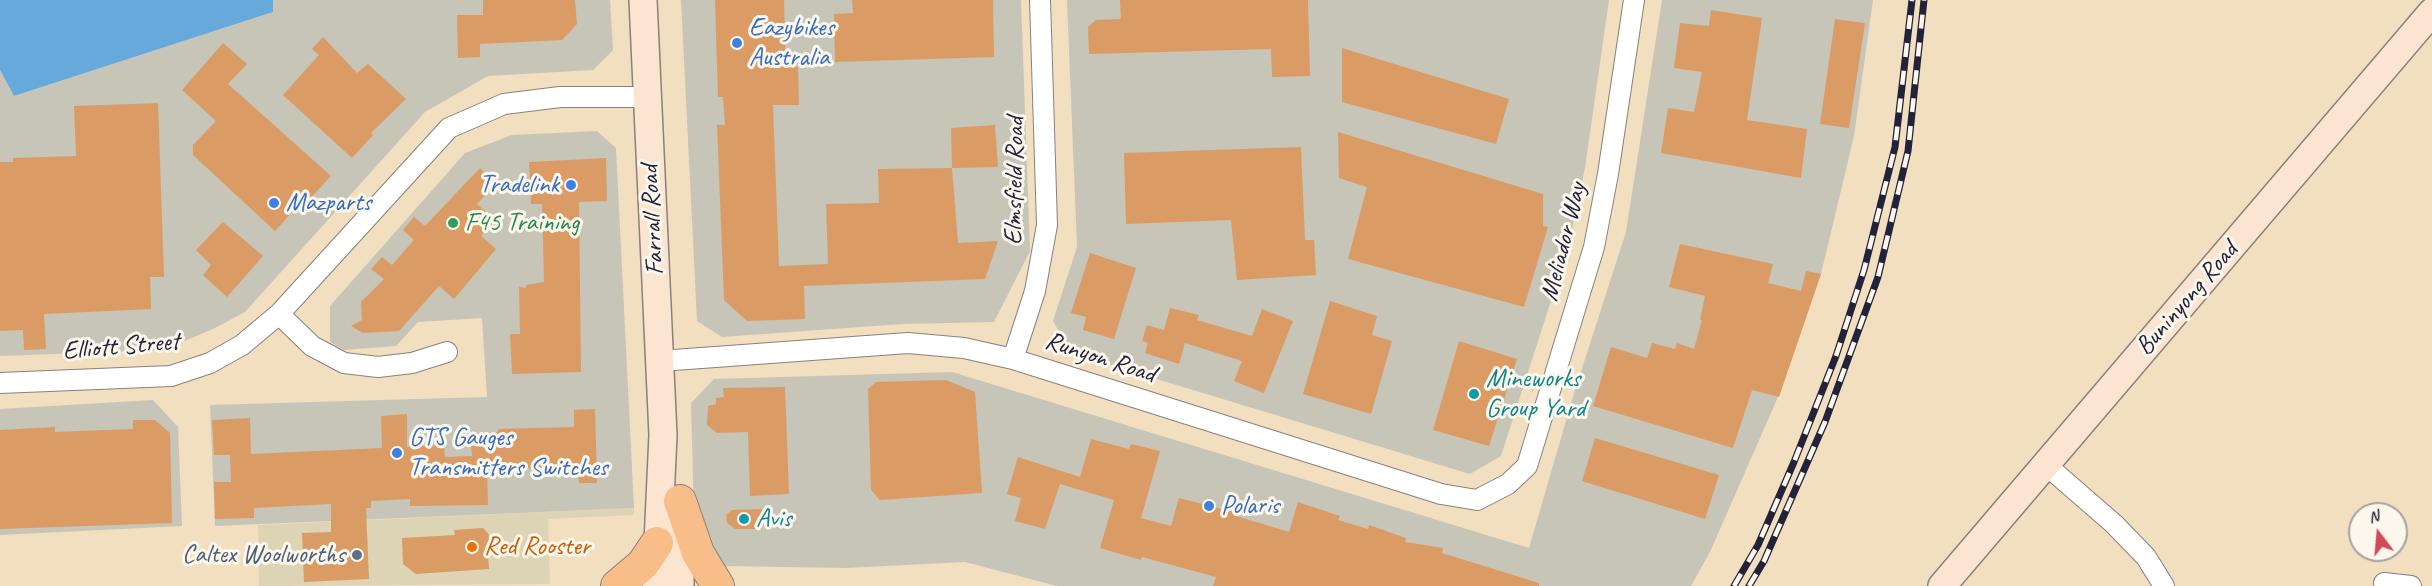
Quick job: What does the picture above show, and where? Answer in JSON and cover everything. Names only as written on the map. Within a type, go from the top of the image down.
[{"type":"highway","points":[[680,501],[698,553],[718,586]]},
{"type":"highway","points":[[617,586],[643,564],[657,543]]},
{"type":"main road","name":"Farrall Road","points":[[643,0],[663,440],[656,586]]},
{"type":"main road","name":"Buninyong Road","points":[[1942,586],[2429,21]]},
{"type":"main road","name":"Farrall Road","points":[[663,440],[680,501],[680,586]]},
{"type":"street","name":"Elmsfield Road","points":[[1013,359],[1035,291],[1047,225],[1040,0]]},
{"type":"street","name":"Meliador Way","points":[[1508,484],[1527,466],[1594,247],[1608,174],[1634,0]]},
{"type":"street","name":"Elliott Street","points":[[0,383],[171,376],[210,363],[242,345],[279,314],[449,128],[504,104],[560,97],[646,97]]},
{"type":"street","points":[[279,314],[312,346],[344,363],[378,367],[412,363],[447,352]]},
{"type":"street","name":"Runyon Road","points":[[660,361],[908,343],[964,348],[1013,359],[1441,494],[1477,500],[1508,484]]},
{"type":"street","points":[[2046,464],[2114,524],[2146,557],[2164,586]]},
{"type":"street","points":[[2384,583],[2411,586]]},
{"type":"shaded area","points":[[273,0],[610,0],[613,50],[593,70],[488,76],[425,112],[245,312],[213,329],[163,350],[0,356],[0,70],[14,96],[273,12]]},
{"type":"shaded area","points":[[681,0],[1021,0],[1030,251],[994,322],[902,324],[722,337],[697,321]]},
{"type":"shaded area","points":[[1067,0],[1609,0],[1585,168],[1568,248],[1501,456],[1470,474],[1071,353],[1053,321],[1077,247]]},
{"type":"shaded area","points":[[1662,0],[1873,0],[1854,136],[1821,274],[1778,397],[1710,552],[1691,586],[1057,586],[965,562],[846,568],[724,566],[694,517],[691,403],[714,379],[952,372],[1529,548],[1575,390],[1626,232]]},
{"type":"shaded area","points":[[597,131],[616,148],[634,508],[215,526],[210,405],[487,397],[482,318],[418,322],[396,346],[344,350],[330,342],[330,306],[465,153],[512,135]]},
{"type":"shaded area","points":[[153,400],[178,427],[182,526],[0,535],[0,409]]},
{"type":"shaded area","name":"Caltex Woolworths","points":[[634,508],[634,515],[548,519],[550,584],[259,586],[258,525]]},
{"type":"water","points":[[0,0],[273,0],[273,12],[14,96],[0,70]]},
{"type":"building","points":[[483,0],[575,0],[577,24],[562,40],[480,44],[480,57],[458,58],[457,15],[483,15]]},
{"type":"building","points":[[715,0],[784,0],[786,67],[798,67],[799,105],[773,105],[779,266],[828,264],[826,204],[879,203],[878,169],[952,168],[958,243],[998,241],[985,279],[804,286],[805,319],[747,321],[724,300],[717,125],[725,125],[723,97],[718,97]]},
{"type":"building","points":[[852,0],[993,0],[994,57],[835,62],[834,14],[853,13]]},
{"type":"building","points":[[1120,0],[1308,0],[1310,76],[1272,77],[1271,49],[1089,54],[1088,27],[1096,20],[1121,19]]},
{"type":"building","points":[[1711,10],[1762,18],[1747,120],[1807,129],[1801,178],[1661,153],[1668,108],[1694,112],[1702,72],[1674,68],[1680,23],[1709,26]]},
{"type":"building","points":[[1835,19],[1865,23],[1849,128],[1820,124]]},
{"type":"building","points":[[323,37],[357,73],[368,64],[406,99],[371,133],[373,135],[352,158],[283,95],[319,55],[312,49]]},
{"type":"building","points":[[223,43],[247,64],[228,84],[331,176],[305,204],[302,201],[275,231],[193,155],[193,145],[216,121],[182,90]]},
{"type":"building","points":[[1342,48],[1509,99],[1496,144],[1342,102]]},
{"type":"building","points":[[158,103],[164,277],[150,277],[151,309],[44,314],[46,349],[24,350],[23,330],[0,331],[0,162],[13,162],[13,158],[76,156],[74,106]]},
{"type":"building","points":[[995,125],[998,167],[952,168],[951,128]]},
{"type":"building","points":[[1338,132],[1543,194],[1543,226],[1548,227],[1524,307],[1348,259],[1367,187],[1339,178]]},
{"type":"building","points":[[1301,147],[1305,240],[1314,240],[1316,275],[1237,280],[1231,220],[1126,224],[1124,153]]},
{"type":"building","points":[[606,158],[607,201],[579,202],[581,372],[512,374],[510,334],[520,334],[519,287],[526,288],[526,285],[544,282],[542,204],[531,204],[529,162]]},
{"type":"building","points":[[480,168],[496,184],[477,204],[495,220],[481,236],[496,249],[454,299],[439,286],[399,331],[363,333],[351,326],[362,320],[361,302],[384,279],[371,269],[382,257],[392,265],[414,240],[403,230],[414,217],[425,226]]},
{"type":"building","points":[[223,222],[263,256],[227,297],[203,275],[211,265],[196,250]]},
{"type":"building","points":[[1680,244],[1773,264],[1768,283],[1801,291],[1806,271],[1821,274],[1779,397],[1752,390],[1733,448],[1593,406],[1611,347],[1647,358],[1652,343],[1675,349],[1677,343],[1694,349],[1702,320],[1700,320],[1705,296],[1669,287]]},
{"type":"building","points":[[1090,253],[1136,268],[1114,339],[1083,330],[1086,317],[1071,313]]},
{"type":"building","points":[[1330,301],[1377,316],[1372,335],[1392,341],[1371,414],[1303,394]]},
{"type":"building","points":[[1170,308],[1199,315],[1197,320],[1252,336],[1262,309],[1293,321],[1264,393],[1234,381],[1242,361],[1185,343],[1179,364],[1145,353],[1148,343],[1142,341],[1147,325],[1164,330]]},
{"type":"building","name":"Mineworks Group Yard","points":[[1459,341],[1517,359],[1489,446],[1433,430]]},
{"type":"building","points":[[946,380],[975,392],[982,493],[880,500],[871,490],[868,389],[876,382]]},
{"type":"building","points":[[785,387],[789,494],[750,496],[748,432],[717,433],[707,425],[708,406],[716,404],[716,398],[724,397],[723,388]]},
{"type":"building","points":[[595,409],[597,483],[579,483],[577,466],[487,470],[488,505],[410,506],[410,499],[371,501],[371,508],[366,508],[369,579],[304,582],[302,533],[331,532],[331,504],[254,508],[254,518],[215,519],[214,482],[231,482],[230,455],[214,455],[212,420],[250,418],[251,454],[382,448],[381,416],[407,414],[407,447],[444,445],[445,457],[472,456],[470,434],[498,432],[498,429],[574,427],[574,410]]},
{"type":"building","points":[[133,420],[155,420],[170,433],[172,523],[0,529],[0,430],[55,427],[55,432],[133,429]]},
{"type":"building","points":[[1595,438],[1719,475],[1705,519],[1582,481]]},
{"type":"building","points":[[1091,439],[1129,449],[1131,444],[1160,451],[1141,518],[1171,526],[1179,498],[1234,512],[1233,515],[1289,532],[1298,502],[1340,516],[1338,520],[1368,529],[1369,525],[1406,538],[1405,542],[1443,548],[1442,553],[1539,583],[1539,586],[1213,586],[1216,577],[1100,548],[1114,500],[1060,484],[1045,529],[1015,521],[1021,498],[1007,494],[1018,457],[1080,477]]},
{"type":"building","name":"Avis","points":[[762,509],[762,529],[735,529],[727,523],[726,515],[732,510]]},
{"type":"building","points":[[483,528],[494,540],[498,540],[498,553],[488,554],[489,569],[416,574],[403,564],[402,538],[455,535],[454,530]]},
{"type":"railway","points":[[1734,586],[1758,545],[1794,462],[1836,356],[1864,270],[1895,147],[1912,0]]},
{"type":"railway","points":[[1749,586],[1764,561],[1825,422],[1878,277],[1908,151],[1924,0]]},
{"type":"place","name":"Eazybikes Australia","points":[[737,43]]},
{"type":"place","name":"Tradelink","points":[[571,185]]},
{"type":"place","name":"Mazparts","points":[[274,203]]},
{"type":"place","name":"F45 Training","points":[[453,223]]},
{"type":"place","name":"Mineworks Group Yard","points":[[1474,394]]},
{"type":"place","name":"GTS Gauges Transmitters Switches","points":[[397,453]]},
{"type":"place","name":"Polaris","points":[[1209,506]]},
{"type":"place","name":"Avis","points":[[744,519]]},
{"type":"place","name":"Red Rooster","points":[[472,547]]},
{"type":"place","name":"Caltex Woolworths","points":[[357,555]]}]
